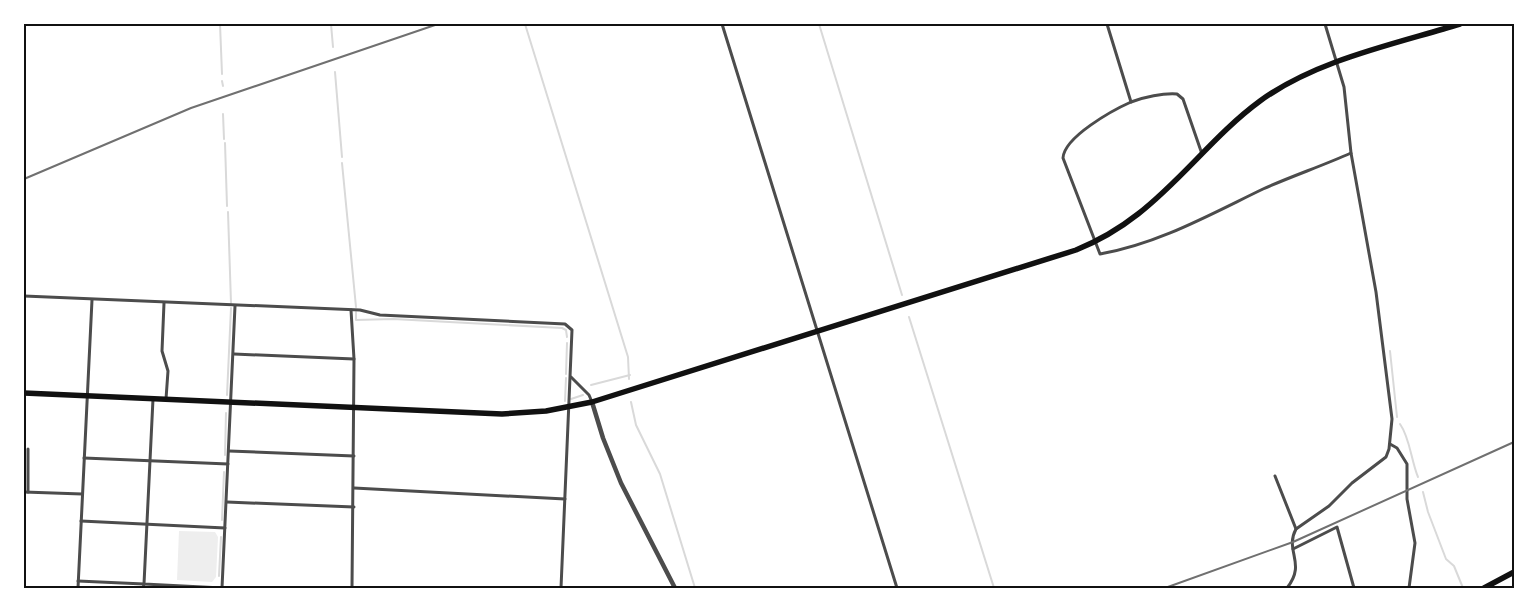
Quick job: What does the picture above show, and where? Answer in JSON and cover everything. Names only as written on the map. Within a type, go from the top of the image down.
[{"type":"highway","points":[[24,393],[502,414],[546,412],[569,408],[991,276],[1040,263],[1095,242],[1138,215],[1260,101],[1287,84],[1337,62],[1460,24]]},
{"type":"highway","points":[[1484,588],[1514,572]]},
{"type":"street","points":[[722,24],[898,588]]},
{"type":"street","points":[[1107,24],[1131,102]]},
{"type":"street","points":[[1287,588],[1297,572],[1293,549],[1293,535],[1296,529],[1329,506],[1352,483],[1386,457],[1390,444],[1392,419],[1376,292],[1351,153],[1344,87],[1325,24]]},
{"type":"street","points":[[1202,154],[1181,95],[1172,93],[1131,102],[1089,126],[1063,154],[1065,166],[1100,254],[1120,250],[1171,232],[1265,188],[1351,153]]},
{"type":"street","points":[[24,296],[351,310],[380,315],[565,324],[572,330],[560,588]]},
{"type":"street","points":[[78,588],[92,300]]},
{"type":"street","points":[[164,303],[162,351],[168,372],[166,399]]},
{"type":"street","points":[[78,581],[144,586],[222,588],[235,306]]},
{"type":"street","points":[[351,310],[354,359],[352,588]]},
{"type":"street","points":[[234,354],[354,359]]},
{"type":"street","points":[[571,376],[590,395],[603,438],[622,483],[676,588]]},
{"type":"street","points":[[144,586],[154,398]]},
{"type":"street","points":[[1390,444],[1396,448],[1407,464],[1407,499],[1415,543],[1409,588]]},
{"type":"street","points":[[28,449],[26,492],[82,494]]},
{"type":"street","points":[[229,452],[354,456]]},
{"type":"street","points":[[84,458],[228,464]]},
{"type":"street","points":[[1275,476],[1296,529]]},
{"type":"street","points":[[354,488],[565,499]]},
{"type":"street","points":[[227,502],[354,508]]},
{"type":"street","points":[[81,521],[225,528]]},
{"type":"street","points":[[1293,549],[1337,527],[1354,588]]},
{"type":"shaded area","points":[[179,531],[215,532],[218,537],[216,577],[212,582],[177,580]]},
{"type":"waterway","points":[[220,24],[222,74]]},
{"type":"waterway","points":[[331,24],[333,47]]},
{"type":"waterway","points":[[525,24],[628,357],[629,379]]},
{"type":"waterway","points":[[819,24],[902,295]]},
{"type":"waterway","points":[[335,72],[342,157]]},
{"type":"waterway","points":[[222,81],[223,86]]},
{"type":"waterway","points":[[223,114],[224,139]]},
{"type":"waterway","points":[[225,143],[227,206]]},
{"type":"waterway","points":[[342,163],[356,307]]},
{"type":"waterway","points":[[228,212],[231,303]]},
{"type":"waterway","points":[[227,395],[231,308]]},
{"type":"waterway","points":[[356,312],[356,320],[393,319],[562,328],[566,330],[567,337]]},
{"type":"waterway","points":[[909,317],[994,588]]},
{"type":"waterway","points":[[566,374],[567,343]]},
{"type":"waterway","points":[[1390,351],[1397,417]]},
{"type":"waterway","points":[[591,385],[630,375]]},
{"type":"waterway","points":[[565,401],[566,378]]},
{"type":"waterway","points":[[571,399],[583,395]]},
{"type":"waterway","points":[[631,402],[636,425],[660,474],[695,588]]},
{"type":"waterway","points":[[225,455],[226,413]]},
{"type":"waterway","points":[[1400,424],[1406,436],[1418,477]]},
{"type":"waterway","points":[[222,520],[224,472]]},
{"type":"waterway","points":[[1423,492],[1428,512],[1446,559],[1454,566],[1463,588]]},
{"type":"waterway","points":[[219,576],[221,537]]},
{"type":"railway","points":[[24,179],[191,108],[438,24]]},
{"type":"railway","points":[[1165,588],[1293,542],[1514,442]]}]
